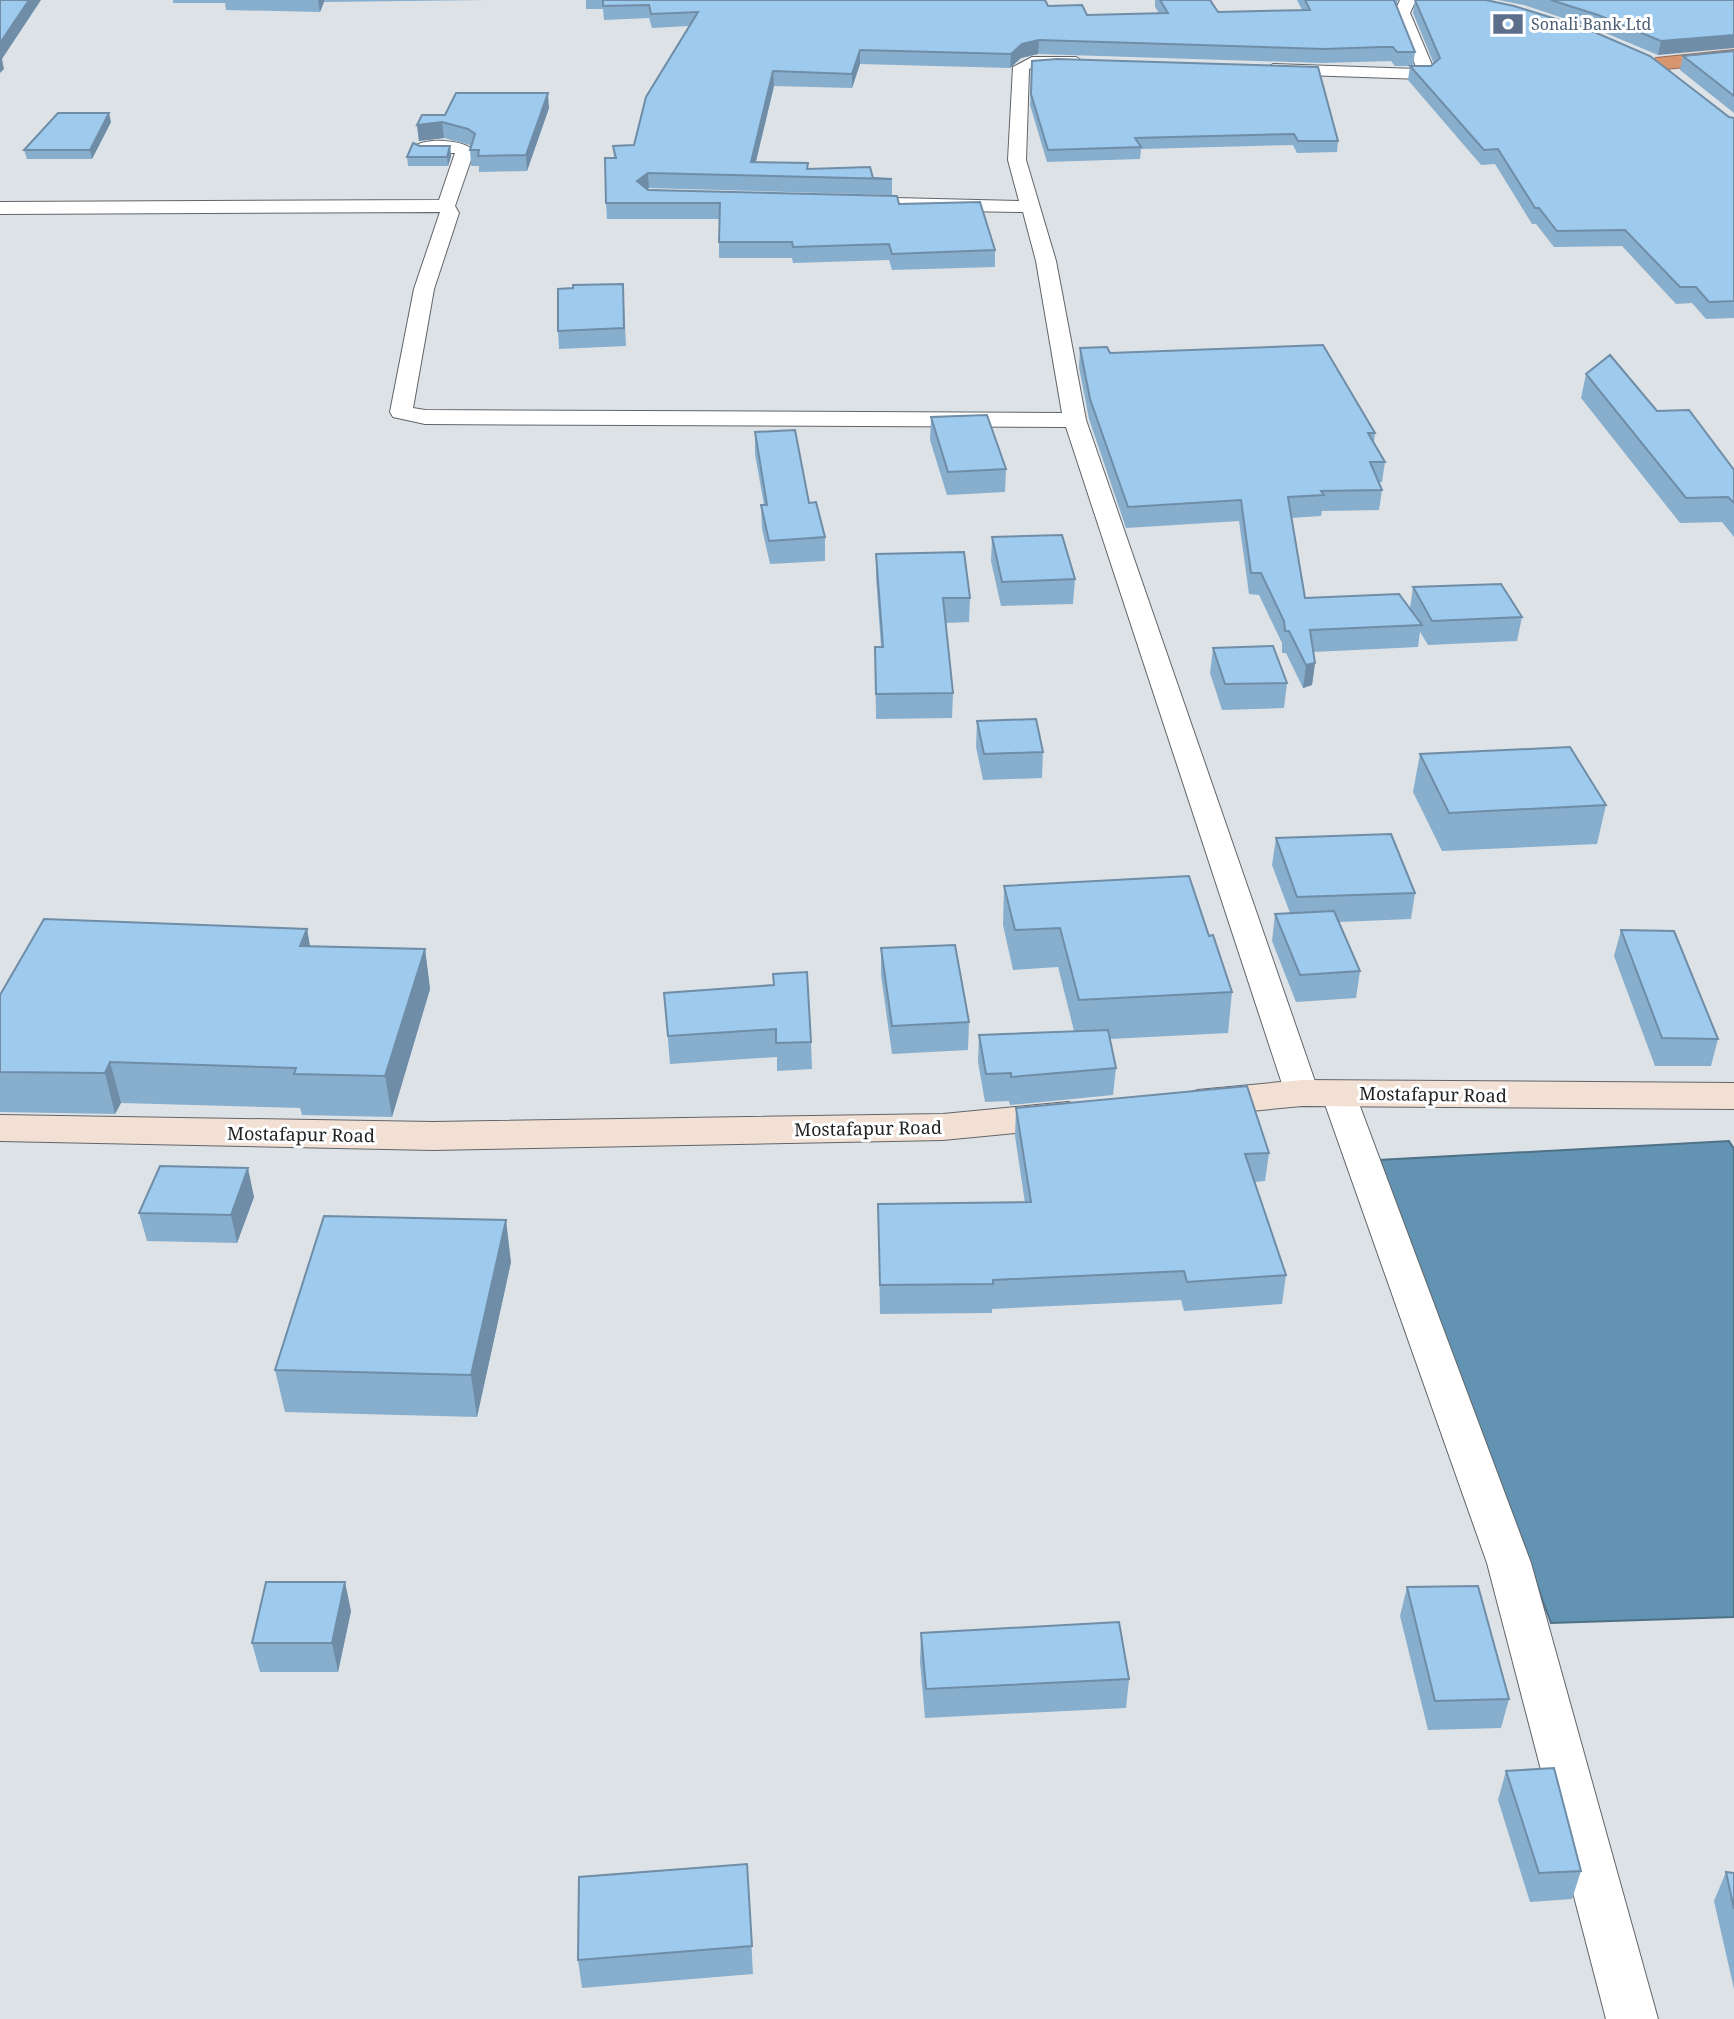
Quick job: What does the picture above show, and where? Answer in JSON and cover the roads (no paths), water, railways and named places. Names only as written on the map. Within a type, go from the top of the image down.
[{"type":"highway","points":[[1633,54],[1656,64],[1676,79]]},
{"type":"highway","points":[[1656,64],[1734,56]]},
{"type":"street","points":[[1263,69],[1423,74],[1427,72],[1402,13],[1408,0]]},
{"type":"street","points":[[1097,63],[1032,62],[1021,67],[1017,160],[1045,261],[1075,420],[1320,1093],[1509,1563],[1632,2019]]},
{"type":"street","points":[[421,148],[457,147],[465,150],[446,206]]},
{"type":"street","points":[[840,202],[1030,207]]},
{"type":"street","points":[[446,206],[450,212],[424,289],[401,412],[425,417],[1075,420]]},
{"type":"street","points":[[0,208],[446,206]]},
{"type":"street","name":"Mostafapur Road","points":[[1164,1106],[1320,1093],[1734,1096]]},
{"type":"street","name":"Mostafapur Road","points":[[0,1128],[447,1136],[943,1128],[1109,1111]]},
{"type":"water","points":[[1729,1141],[1734,1149],[1734,1617],[1551,1623],[1379,1160]]},
{"type":"place","name":"Sonali Bank Ltd","points":[[1508,24]]}]
